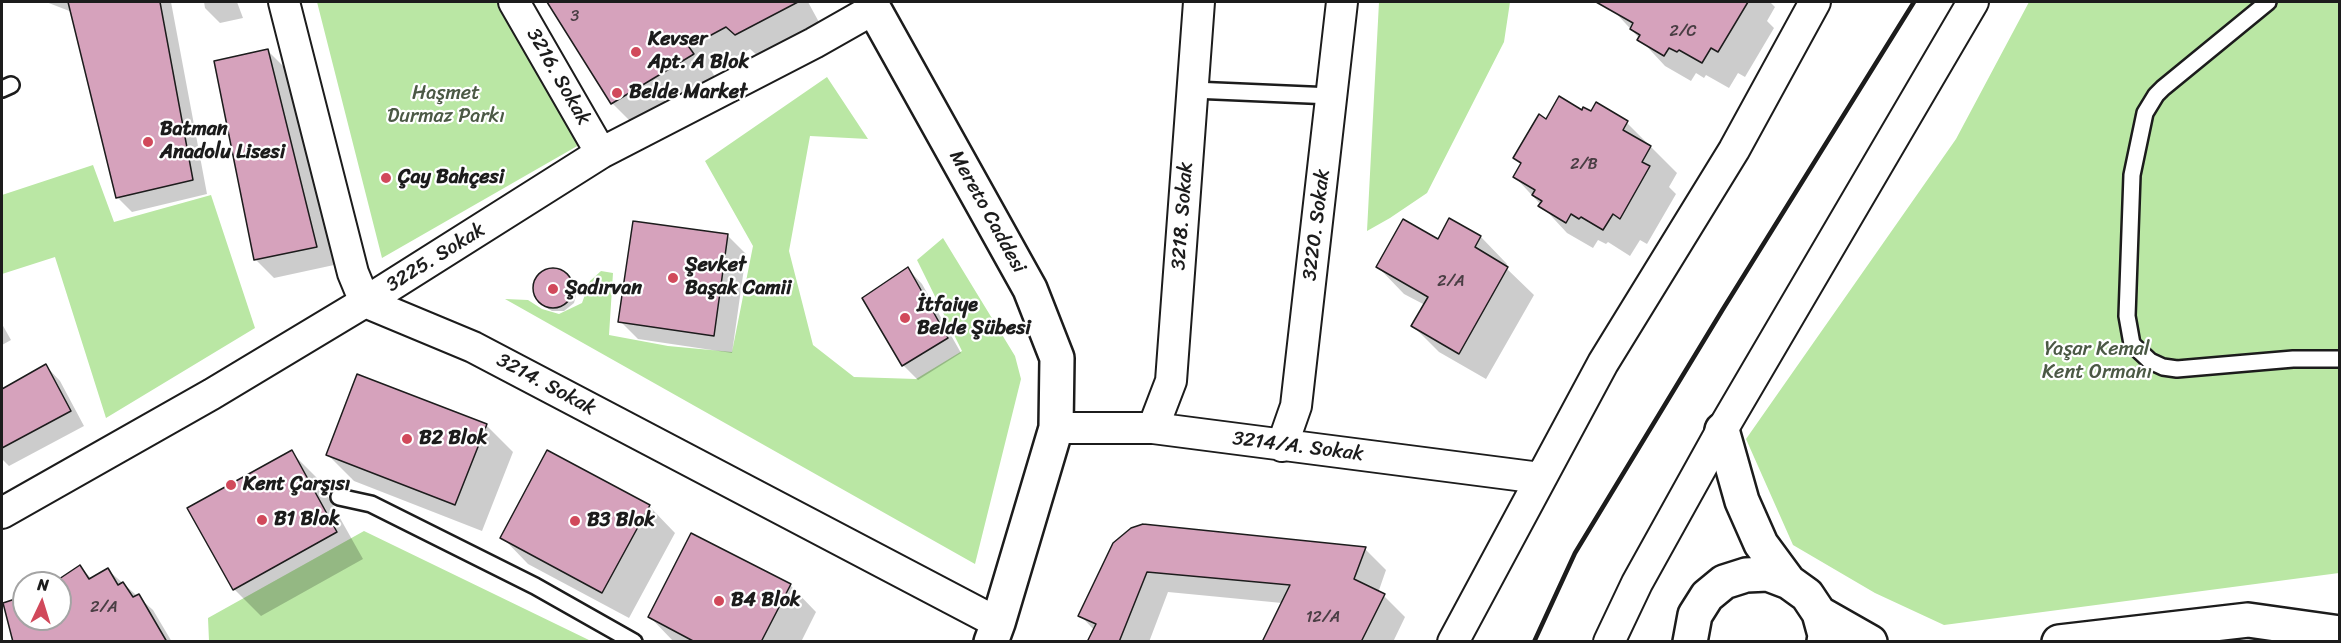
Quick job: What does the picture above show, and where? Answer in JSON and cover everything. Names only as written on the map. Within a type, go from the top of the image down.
[{"type":"street","points":[[284,2],[353,273],[365,302]]},
{"type":"street","name":"3216. Sokak","points":[[514,2],[602,153]]},
{"type":"street","name":"3218. Sokak","points":[[1153,428],[1171,381],[1199,2]]},
{"type":"street","name":"3220. Sokak","points":[[1282,446],[1296,406],[1342,2]]},
{"type":"street","points":[[1453,642],[1603,363],[1734,150],[1815,2]]},
{"type":"street","points":[[1609,642],[1636,583],[1722,430],[1973,2]]},
{"type":"street","name":"3225. Sokak","points":[[2,513],[212,394],[365,302],[602,153],[814,43],[873,5]]},
{"type":"street","name":"Mereto Caddesi","points":[[873,5],[1030,288],[1058,358],[1056,428],[990,635]]},
{"type":"street","name":"3214. Sokak","points":[[365,302],[473,347],[990,635]]},
{"type":"street","name":"3214/A. Sokak","points":[[1056,428],[1153,428],[1540,478]]},
{"type":"street","points":[[1722,430],[1742,501],[1761,544],[1789,582]]},
{"type":"street","points":[[1690,642],[1695,615],[1707,596],[1724,582],[1746,575],[1768,574],[1789,582],[1807,595],[1821,627],[1870,642]]},
{"type":"street","points":[[2059,642],[2248,620],[2340,633]]},
{"type":"lane","points":[[2268,2],[2163,88],[2145,113],[2132,175],[2127,316],[2133,344],[2145,357],[2163,367],[2177,369],[2293,359],[2340,359]]},
{"type":"lane","points":[[1193,90],[1332,96]]},
{"type":"lane","points":[[339,497],[371,504],[535,586],[634,642]]},
{"type":"green space","name":"Haşmet Durmaz Parkı","points":[[317,2],[499,2],[586,141],[382,258]]},
{"type":"green space","points":[[1379,2],[1510,2],[1504,42],[1427,193],[1367,231]]},
{"type":"green space","name":"Yaşar Kemal Kent Ormanı","points":[[2029,2],[2339,2],[2339,573],[1944,625],[1875,593],[1793,545],[1746,439],[1956,139]]},
{"type":"green space","points":[[827,77],[868,139],[810,136],[789,251],[813,345],[854,377],[916,379],[962,351],[917,260],[943,238],[1015,356],[1021,379],[975,564],[505,299],[528,300],[542,309],[559,314],[582,303],[590,281],[601,271],[613,273],[609,335],[668,346],[732,352],[753,246],[705,161]]},
{"type":"green space","points":[[93,165],[114,222],[211,195],[255,328],[106,418],[55,257],[2,274],[2,195]]},
{"type":"green space","points":[[364,531],[591,641],[209,641],[208,618]]},
{"type":"building","points":[[68,2],[160,2],[193,180],[116,198]]},
{"type":"building","points":[[547,2],[798,2],[735,35],[726,27],[689,47],[694,54],[611,104]]},
{"type":"building","points":[[1596,2],[1748,2],[1718,52],[1711,48],[1702,63],[1679,50],[1677,52],[1669,48],[1664,56],[1637,40],[1640,35],[1630,29],[1633,23]]},
{"type":"building","points":[[268,49],[317,247],[254,260],[214,61]]},
{"type":"building","points":[[1559,96],[1582,110],[1583,107],[1591,111],[1596,102],[1628,121],[1623,130],[1651,146],[1642,162],[1650,166],[1620,219],[1613,214],[1603,230],[1571,214],[1566,223],[1538,206],[1542,201],[1532,195],[1535,190],[1513,177],[1521,163],[1513,158],[1539,114],[1546,119]]},
{"type":"building","points":[[1449,218],[1481,236],[1475,247],[1508,267],[1459,354],[1411,326],[1428,297],[1376,267],[1403,219],[1438,239]]},
{"type":"building","name":"Şevket Başak Camii","points":[[633,221],[728,234],[714,336],[618,322]]},
{"type":"building","name":"İtfaiye Belde Şübesi","points":[[908,267],[948,338],[902,366],[862,298]]},
{"type":"building","name":"Şadırvan","points":[[553,268],[567,274],[573,288],[567,302],[553,308],[539,302],[533,288],[539,274]]},
{"type":"building","points":[[46,364],[71,411],[2,448],[2,389]]},
{"type":"building","name":"B2 Blok","points":[[357,374],[487,424],[455,505],[326,455]]},
{"type":"building","name":"B1 Blok","points":[[292,450],[337,532],[233,590],[187,508]]},
{"type":"building","name":"B3 Blok","points":[[547,450],[650,505],[602,593],[500,538]]},
{"type":"building","points":[[1143,524],[1366,547],[1354,579],[1385,594],[1361,642],[1262,642],[1290,585],[1147,572],[1119,642],[1087,642],[1096,624],[1078,616],[1113,543],[1131,528]]},
{"type":"building","name":"B4 Blok","points":[[691,533],[791,584],[761,642],[695,642],[648,617]]},
{"type":"building","points":[[80,565],[89,579],[108,568],[118,585],[123,582],[133,597],[139,594],[167,642],[13,642],[3,603],[12,600],[12,631],[72,631],[71,571]]},
{"type":"railway","points":[[1534,642],[1575,553],[1723,309],[1914,2]]},
{"type":"place","name":"Kevser Apt. A Blok","points":[[636,52]]},
{"type":"place","name":"Belde Market","points":[[617,93]]},
{"type":"place","name":"Batman Anadolu Lisesi","points":[[148,142]]},
{"type":"place","name":"Çay Bahçesi","points":[[386,178]]},
{"type":"place","name":"Şevket Başak Camii","points":[[673,278]]},
{"type":"place","name":"Şadırvan","points":[[553,289]]},
{"type":"place","name":"İtfaiye Belde Şübesi","points":[[905,318]]},
{"type":"place","name":"B2 Blok","points":[[407,439]]},
{"type":"place","name":"Kent Çarşısı","points":[[231,485]]},
{"type":"place","name":"B1 Blok","points":[[262,520]]},
{"type":"place","name":"B3 Blok","points":[[575,521]]},
{"type":"place","name":"B4 Blok","points":[[719,601]]}]
